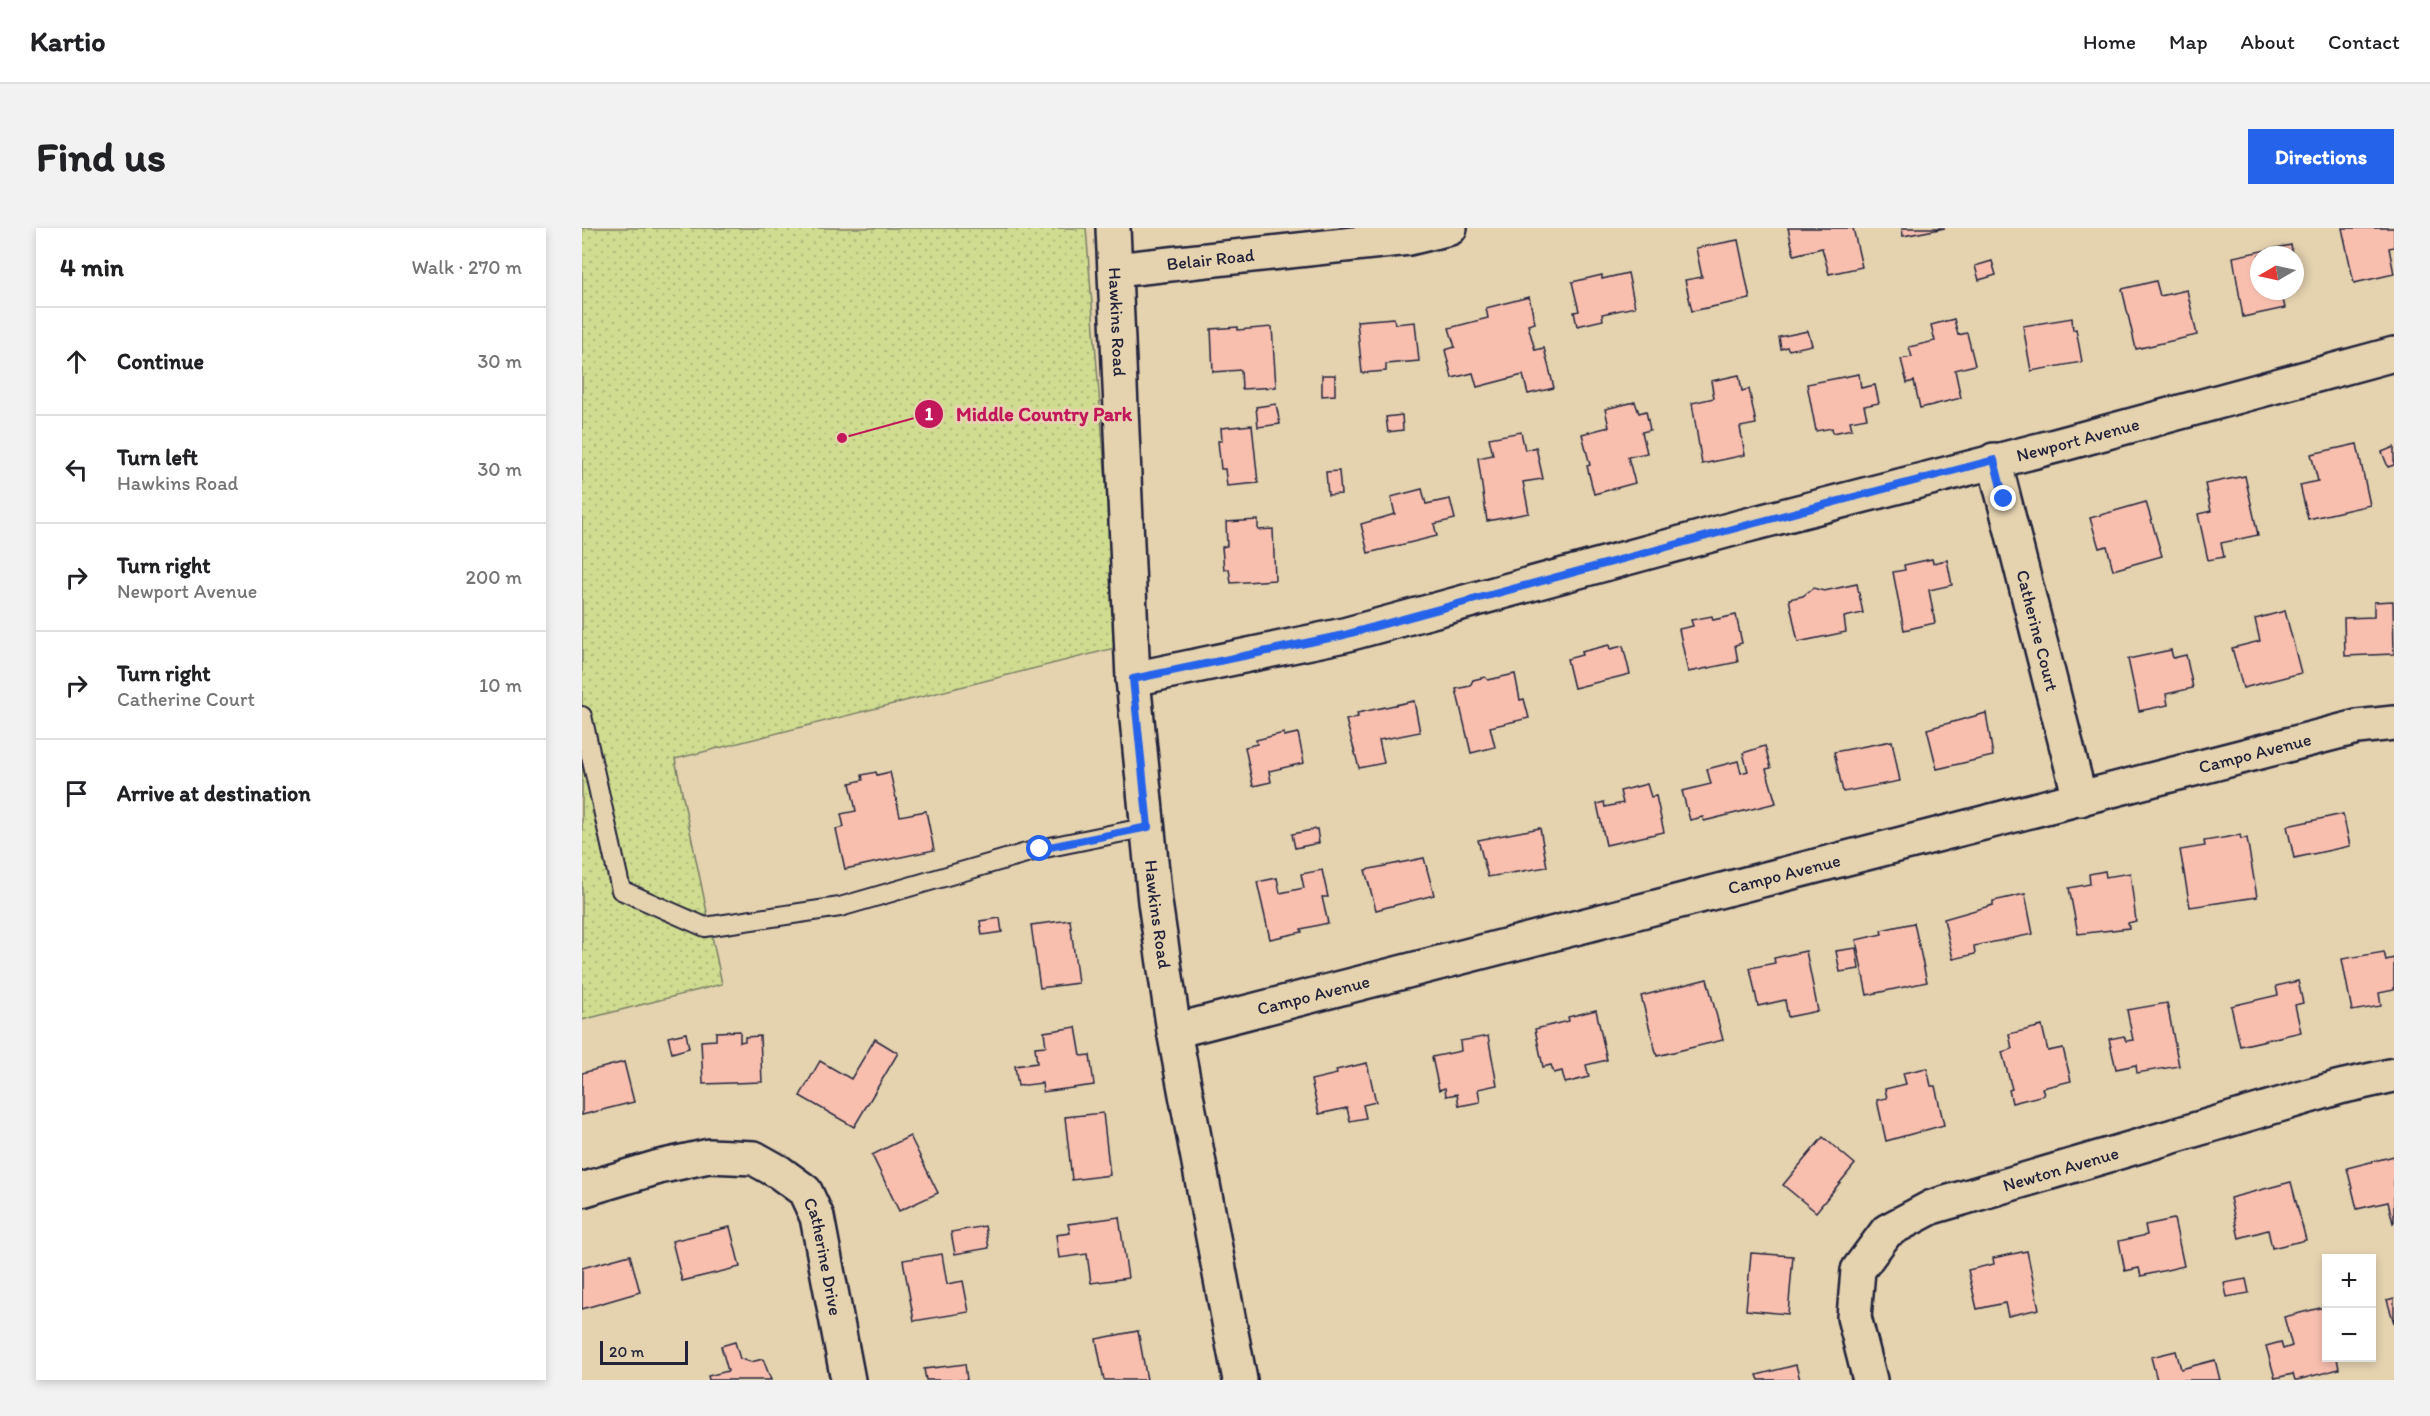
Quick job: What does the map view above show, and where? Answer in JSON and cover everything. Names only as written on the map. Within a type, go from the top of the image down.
[{"type":"street","name":"Hawkins Road","points":[[1113,228],[1133,679],[1155,902],[1174,1031],[1240,1380]]},
{"type":"street","name":"Belair Road","points":[[1115,270],[1409,237],[1450,228]]},
{"type":"street","name":"Newport Avenue","points":[[1133,679],[1344,635],[1728,530],[2394,354]]},
{"type":"street","name":"Catherine Court","points":[[1994,460],[2080,799]]},
{"type":"street","name":"Campo Avenue","points":[[1174,1031],[2357,727],[2394,723]]},
{"type":"street","name":"Newton Avenue","points":[[1870,1380],[1854,1317],[1857,1270],[1887,1231],[1932,1207],[2340,1087],[2394,1074]]},
{"type":"street","name":"Catherine Drive","points":[[582,1190],[659,1167],[709,1156],[754,1158],[779,1172],[805,1191],[817,1217],[848,1380]]},
{"type":"lane","points":[[582,716],[621,890],[705,927],[840,907],[1040,849],[1148,827]]},
{"type":"green space","points":[[582,228],[1086,228],[1119,647],[675,759],[722,984],[582,1020]]},
{"type":"building","points":[[1788,228],[1853,228],[1862,267],[1829,274],[1822,248],[1794,255]]},
{"type":"building","points":[[1902,228],[1945,228],[1903,236]]},
{"type":"building","points":[[2342,228],[2394,228],[2394,247],[2389,248],[2394,274],[2354,283]]},
{"type":"building","points":[[1738,240],[1750,299],[1692,311],[1685,280],[1702,277],[1696,248]]},
{"type":"building","points":[[2250,253],[2250,300],[2283,300],[2285,308],[2243,317],[2233,257]]},
{"type":"building","points":[[1992,261],[1996,275],[1979,280],[1975,266]]},
{"type":"building","points":[[1628,273],[1635,307],[1602,314],[1603,320],[1577,326],[1574,312],[1579,311],[1572,282],[1602,275],[1602,279]]},
{"type":"building","points":[[2156,281],[2160,296],[2187,290],[2197,335],[2136,349],[2122,289]]},
{"type":"building","points":[[1529,297],[1535,323],[1528,325],[1535,350],[1544,348],[1554,388],[1528,394],[1523,375],[1477,387],[1473,373],[1452,378],[1445,350],[1455,347],[1449,328],[1488,318],[1486,308]]},
{"type":"building","points":[[1394,318],[1395,324],[1415,322],[1419,361],[1386,364],[1386,371],[1362,373],[1357,321]]},
{"type":"building","points":[[2072,318],[2082,362],[2031,371],[2023,326]]},
{"type":"building","points":[[1954,319],[1958,335],[1967,333],[1975,365],[1955,370],[1961,398],[1920,408],[1914,381],[1907,383],[1901,359],[1912,357],[1909,347],[1935,341],[1931,325]]},
{"type":"building","points":[[1238,327],[1238,330],[1272,327],[1276,387],[1242,389],[1241,370],[1213,372],[1211,329]]},
{"type":"building","points":[[1808,331],[1812,345],[1789,350],[1787,347],[1781,349],[1779,337]]},
{"type":"building","points":[[1859,374],[1861,388],[1875,385],[1879,403],[1864,406],[1867,418],[1850,421],[1852,429],[1833,433],[1832,428],[1816,431],[1807,384]]},
{"type":"building","points":[[1322,375],[1335,375],[1335,395],[1322,396]]},
{"type":"building","points":[[1739,375],[1742,391],[1749,389],[1756,424],[1740,427],[1745,455],[1702,464],[1692,403],[1714,398],[1711,381]]},
{"type":"building","points":[[1635,402],[1639,413],[1646,411],[1650,430],[1642,432],[1647,453],[1628,457],[1635,483],[1594,494],[1582,434],[1609,427],[1605,409]]},
{"type":"building","points":[[1276,404],[1280,424],[1258,427],[1256,407]]},
{"type":"building","points":[[1402,415],[1403,430],[1388,432],[1386,417]]},
{"type":"building","points":[[1252,425],[1258,483],[1227,486],[1225,469],[1221,469],[1218,441],[1222,441],[1221,428]]},
{"type":"building","points":[[1521,432],[1525,450],[1536,447],[1543,479],[1523,482],[1529,513],[1487,521],[1478,458],[1493,455],[1489,438]]},
{"type":"building","points":[[2357,444],[2370,505],[2308,519],[2300,485],[2318,481],[2311,454]]},
{"type":"building","points":[[2394,447],[2394,465],[2388,467],[2382,452]]},
{"type":"building","points":[[1339,471],[1341,494],[1328,495],[1326,472]]},
{"type":"building","points":[[2245,476],[2258,535],[2221,543],[2224,557],[2208,560],[2198,514],[2211,511],[2205,484]]},
{"type":"building","points":[[1422,489],[1426,504],[1450,499],[1455,519],[1434,524],[1437,536],[1368,553],[1361,524],[1395,514],[1391,497]]},
{"type":"building","points":[[2146,502],[2162,556],[2113,570],[2107,546],[2099,548],[2090,518]]},
{"type":"building","points":[[1258,520],[1258,530],[1273,529],[1275,580],[1231,583],[1229,569],[1224,570],[1222,547],[1227,546],[1226,522]]},
{"type":"building","points":[[1932,559],[1933,563],[1947,560],[1952,585],[1929,590],[1935,623],[1904,630],[1893,572],[1905,570],[1904,565]]},
{"type":"building","points":[[1857,584],[1863,613],[1844,617],[1846,632],[1798,642],[1789,599],[1803,596],[1813,588],[1824,591]]},
{"type":"building","points":[[2393,601],[2394,654],[2345,656],[2344,618],[2374,617],[2374,602]]},
{"type":"building","points":[[2285,611],[2301,673],[2243,688],[2232,648],[2260,641],[2255,619]]},
{"type":"building","points":[[1736,615],[1742,643],[1735,645],[1738,662],[1688,672],[1679,629],[1693,626],[1691,620],[1712,616],[1713,620]]},
{"type":"building","points":[[1609,645],[1610,649],[1623,646],[1630,674],[1574,688],[1567,659],[1582,655],[1581,652]]},
{"type":"building","points":[[2171,650],[2173,658],[2186,655],[2193,688],[2166,694],[2168,705],[2139,711],[2128,659]]},
{"type":"building","points":[[1515,674],[1520,700],[1524,699],[1529,718],[1490,727],[1495,747],[1471,753],[1456,689],[1470,686],[1473,680],[1485,677],[1488,680]]},
{"type":"building","points":[[1414,701],[1420,732],[1379,740],[1384,763],[1359,768],[1346,720],[1358,717],[1357,713]]},
{"type":"building","points":[[1986,713],[1993,756],[1937,769],[1927,729]]},
{"type":"building","points":[[1284,733],[1284,736],[1298,733],[1304,763],[1269,771],[1271,782],[1253,786],[1245,747],[1257,744],[1256,740]]},
{"type":"building","points":[[1892,741],[1900,781],[1843,792],[1834,752]]},
{"type":"building","points":[[1765,746],[1771,768],[1766,769],[1776,803],[1704,821],[1703,817],[1690,820],[1682,791],[1711,784],[1707,769],[1738,761],[1741,773],[1748,771],[1743,753]]},
{"type":"building","points":[[876,772],[877,775],[890,772],[900,816],[926,811],[934,850],[845,869],[836,829],[844,827],[841,814],[856,811],[850,783],[863,780],[862,775]]},
{"type":"building","points":[[1647,784],[1651,797],[1656,796],[1664,832],[1606,845],[1597,804],[1604,802],[1605,807],[1623,803],[1620,791]]},
{"type":"building","points":[[2343,814],[2350,846],[2294,858],[2287,826]]},
{"type":"building","points":[[1540,828],[1547,867],[1488,877],[1478,840]]},
{"type":"building","points":[[1317,829],[1319,843],[1295,848],[1292,834]]},
{"type":"building","points":[[2240,835],[2241,839],[2247,838],[2257,897],[2190,907],[2180,850],[2205,846],[2204,841]]},
{"type":"building","points":[[1424,858],[1434,895],[1376,910],[1365,870]]},
{"type":"building","points":[[1322,870],[1328,897],[1322,897],[1328,923],[1270,939],[1257,882],[1277,878],[1280,893],[1304,888],[1301,874]]},
{"type":"building","points":[[2105,871],[2106,877],[2130,873],[2136,921],[2128,923],[2129,928],[2078,934],[2069,888],[2090,884],[2089,874]]},
{"type":"building","points":[[2025,894],[2033,934],[1974,946],[1975,954],[1953,959],[1944,919],[1993,905],[1993,901]]},
{"type":"building","points":[[1000,918],[1002,932],[982,935],[980,921]]},
{"type":"building","points":[[1070,920],[1078,983],[1040,988],[1031,925]]},
{"type":"building","points":[[1914,923],[1927,982],[1867,995],[1856,940],[1882,934],[1881,930]]},
{"type":"building","points":[[1856,948],[1859,969],[1840,972],[1836,951]]},
{"type":"building","points":[[1806,951],[1818,1011],[1788,1017],[1785,1000],[1758,1006],[1750,968],[1775,963],[1774,958]]},
{"type":"building","points":[[2384,952],[2386,960],[2394,958],[2394,990],[2379,993],[2381,1006],[2352,1011],[2342,959]]},
{"type":"building","points":[[1707,979],[1723,1040],[1657,1056],[1641,996]]},
{"type":"building","points":[[2298,981],[2303,1003],[2295,1005],[2301,1032],[2240,1046],[2231,1006],[2278,995],[2276,986]]},
{"type":"building","points":[[2167,1003],[2179,1066],[2137,1073],[2136,1065],[2116,1069],[2109,1039],[2124,1036],[2126,1041],[2133,1040],[2127,1010]]},
{"type":"building","points":[[1596,1010],[1607,1060],[1586,1065],[1589,1077],[1565,1083],[1562,1071],[1554,1073],[1551,1065],[1543,1067],[1535,1029],[1569,1021],[1568,1017]]},
{"type":"building","points":[[2042,1026],[2048,1051],[2063,1048],[2071,1081],[2042,1088],[2044,1095],[2012,1103],[2009,1090],[2012,1089],[2002,1052],[2012,1049],[2009,1034]]},
{"type":"building","points":[[1076,1027],[1081,1056],[1090,1055],[1094,1085],[1043,1092],[1042,1083],[1018,1086],[1015,1066],[1037,1063],[1035,1047],[1046,1046],[1044,1032]]},
{"type":"building","points":[[740,1031],[740,1042],[745,1041],[745,1037],[760,1036],[762,1082],[703,1084],[701,1041],[716,1040],[716,1032]]},
{"type":"building","points":[[686,1033],[689,1048],[672,1053],[668,1037]]},
{"type":"building","points":[[1488,1036],[1497,1085],[1478,1089],[1480,1102],[1459,1106],[1457,1094],[1446,1096],[1445,1088],[1439,1090],[1432,1057],[1461,1051],[1460,1041]]},
{"type":"building","points":[[875,1039],[898,1053],[854,1127],[800,1096],[820,1061],[851,1079]]},
{"type":"building","points":[[624,1062],[634,1102],[582,1115],[582,1073]]},
{"type":"building","points":[[1367,1063],[1376,1102],[1363,1105],[1366,1118],[1350,1121],[1347,1108],[1319,1114],[1311,1080],[1337,1074],[1336,1070]]},
{"type":"building","points":[[1927,1068],[1931,1086],[1935,1086],[1944,1125],[1886,1141],[1877,1100],[1887,1098],[1885,1089],[1906,1084],[1903,1073]]},
{"type":"building","points":[[1103,1113],[1110,1175],[1072,1180],[1065,1117]]},
{"type":"building","points":[[910,1136],[938,1193],[899,1211],[872,1155]]},
{"type":"building","points":[[1823,1137],[1855,1164],[1816,1212],[1783,1185]]},
{"type":"building","points":[[2394,1156],[2393,1223],[2388,1202],[2357,1209],[2347,1168]]},
{"type":"building","points":[[2291,1182],[2306,1240],[2272,1248],[2268,1230],[2239,1238],[2230,1198]]},
{"type":"building","points":[[1119,1217],[1128,1278],[1091,1283],[1087,1254],[1059,1258],[1056,1235],[1070,1233],[1068,1224]]},
{"type":"building","points":[[2174,1219],[2184,1266],[2141,1276],[2139,1268],[2125,1271],[2119,1241],[2147,1235],[2145,1225]]},
{"type":"building","points":[[985,1226],[989,1248],[955,1254],[951,1232]]},
{"type":"building","points":[[730,1227],[740,1267],[682,1281],[672,1241]]},
{"type":"building","points":[[2027,1251],[2039,1309],[2008,1316],[2005,1303],[1977,1309],[1968,1270],[1994,1264],[1993,1258]]},
{"type":"building","points":[[1751,1253],[1793,1256],[1788,1314],[1746,1310]]},
{"type":"building","points":[[942,1254],[947,1284],[963,1281],[969,1312],[914,1321],[903,1260]]},
{"type":"building","points":[[630,1255],[640,1292],[582,1309],[582,1268]]},
{"type":"building","points":[[2246,1279],[2249,1293],[2227,1297],[2224,1283]]},
{"type":"building","points":[[2394,1298],[2394,1323],[2387,1300]]},
{"type":"building","points":[[2322,1308],[2322,1362],[2338,1362],[2339,1369],[2297,1380],[2293,1374],[2275,1378],[2266,1346],[2281,1342],[2283,1349],[2292,1346],[2284,1317]]},
{"type":"building","points":[[1138,1331],[1147,1380],[1104,1380],[1096,1339]]},
{"type":"building","points":[[735,1342],[740,1359],[751,1362],[763,1359],[771,1380],[709,1380],[708,1376],[728,1371],[721,1346]]},
{"type":"building","points":[[2176,1351],[2181,1369],[2215,1360],[2220,1380],[2157,1380],[2151,1357]]},
{"type":"building","points":[[965,1364],[967,1380],[926,1380],[924,1369]]},
{"type":"building","points":[[1796,1365],[1800,1380],[1759,1380],[1757,1375]]},
{"type":"place","name":"Middle Country Park","points":[[842,438]]},
{"type":"route","points":[[1040,849],[1148,827],[1133,679],[1344,635],[1994,460],[2004,499]]}]
